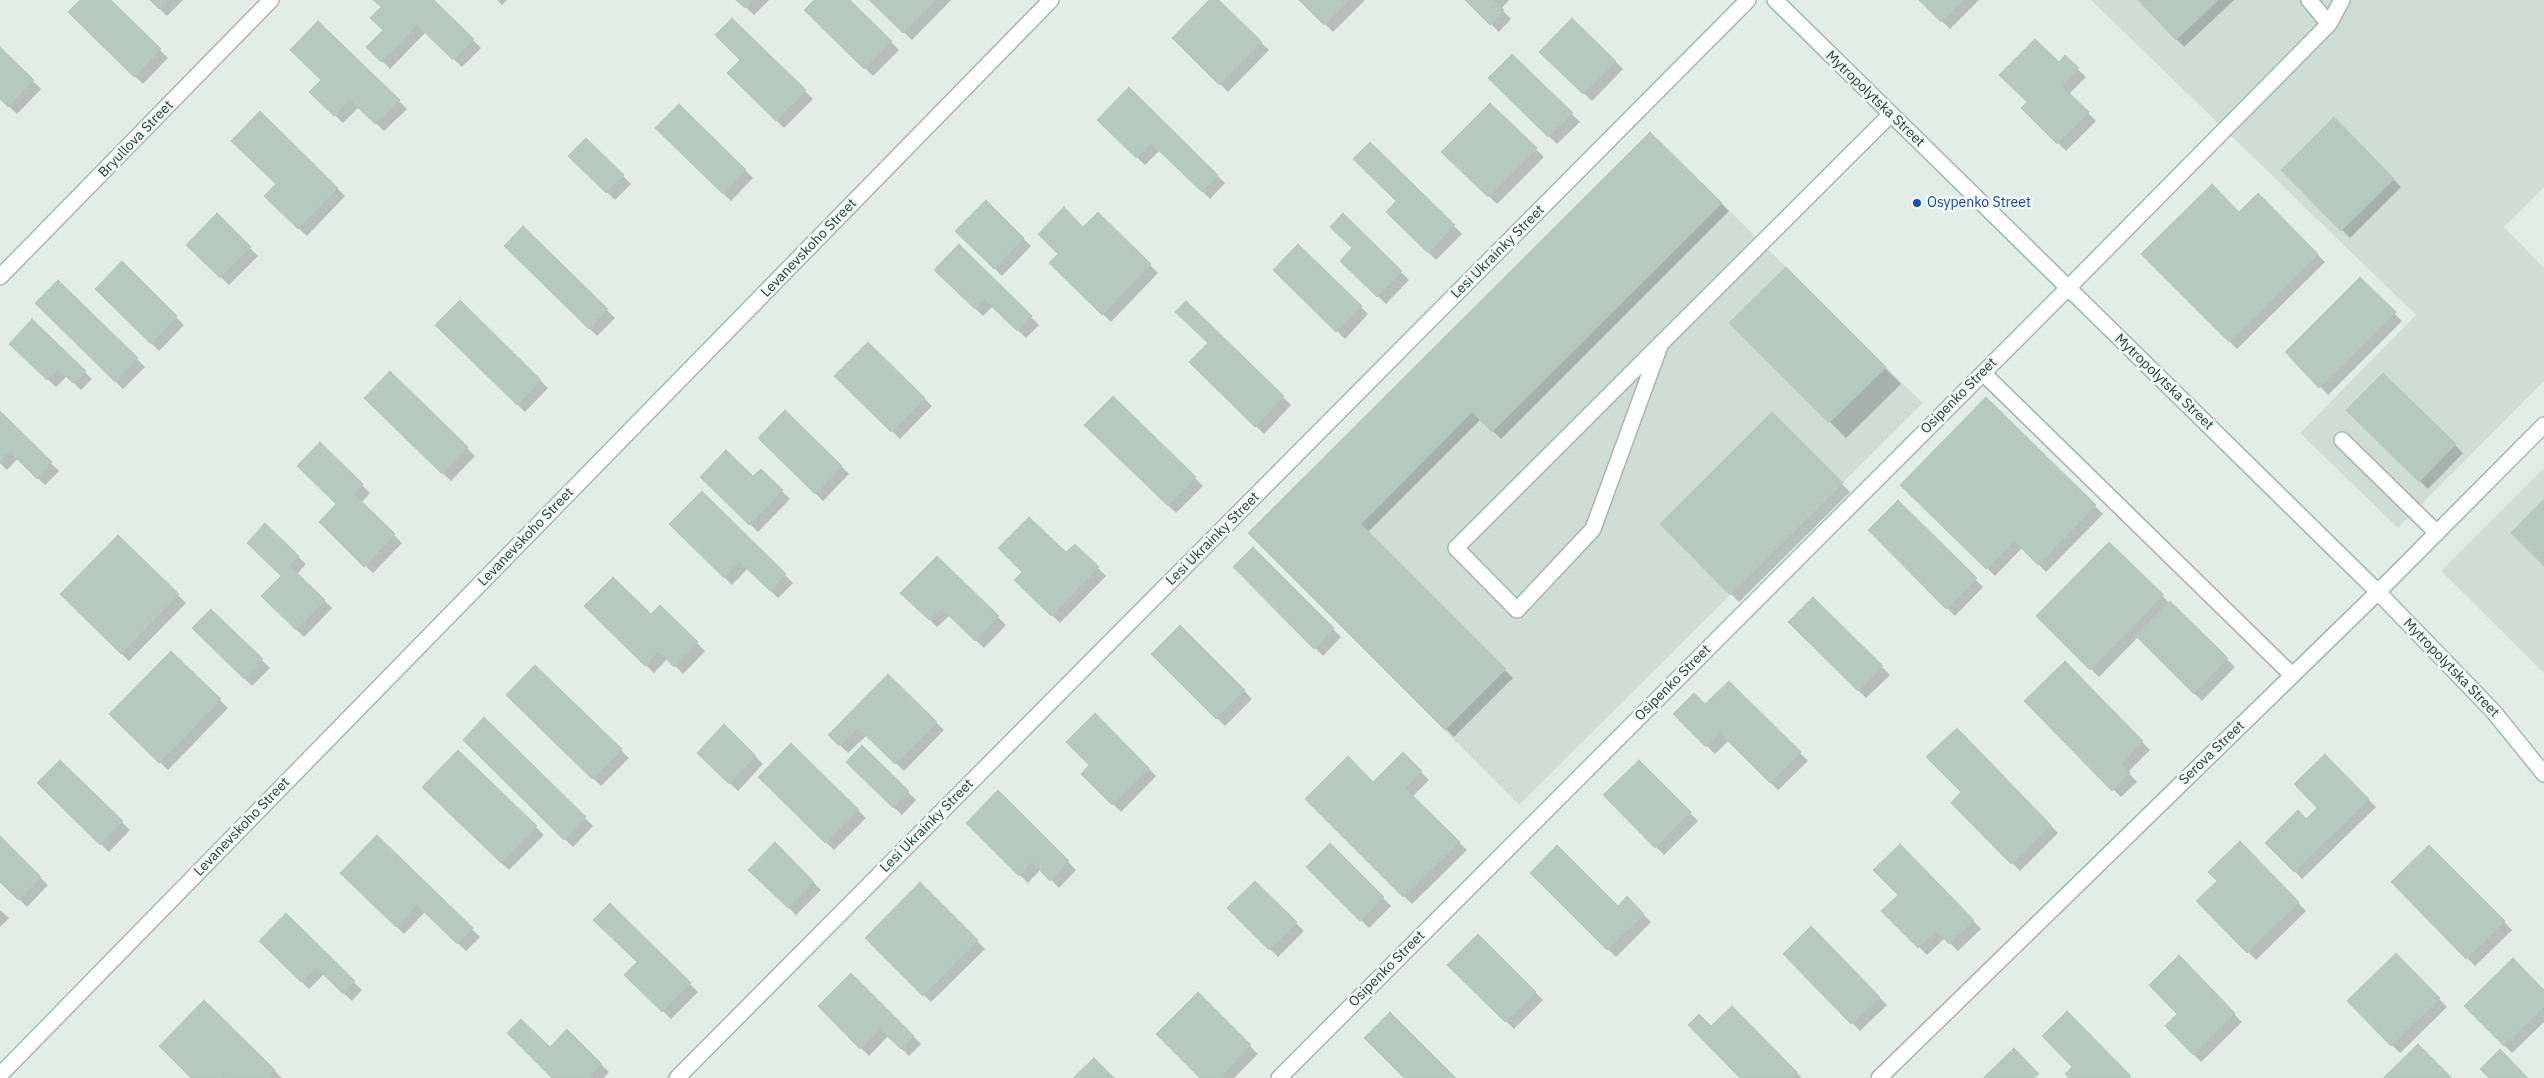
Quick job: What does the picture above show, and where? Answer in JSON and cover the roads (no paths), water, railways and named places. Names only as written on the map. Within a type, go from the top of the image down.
[{"type":"street","name":"Bryullova Street","points":[[0,277],[271,0]]},
{"type":"street","name":"Levanevskoho Street","points":[[0,1074],[1051,0]]},
{"type":"street","name":"Lesi Ukrainky Street","points":[[677,1078],[1748,0]]},
{"type":"street","name":"Mytropolytska Street","points":[[1774,0],[2378,592],[2493,711],[2544,774]]},
{"type":"street","points":[[2309,0],[2329,24]]},
{"type":"street","name":"Osipenko Street","points":[[1279,1078],[2329,24],[2342,0]]},
{"type":"street","points":[[1661,343],[1593,529],[1517,610],[1456,548],[1661,343],[1891,114]]},
{"type":"street","points":[[1983,373],[2292,675]]},
{"type":"street","name":"Serova Street","points":[[1879,1078],[2378,592],[2544,425]]},
{"type":"street","points":[[2342,440],[2437,533]]},
{"type":"place","name":"Osypenko Street","points":[[1917,203]]}]
